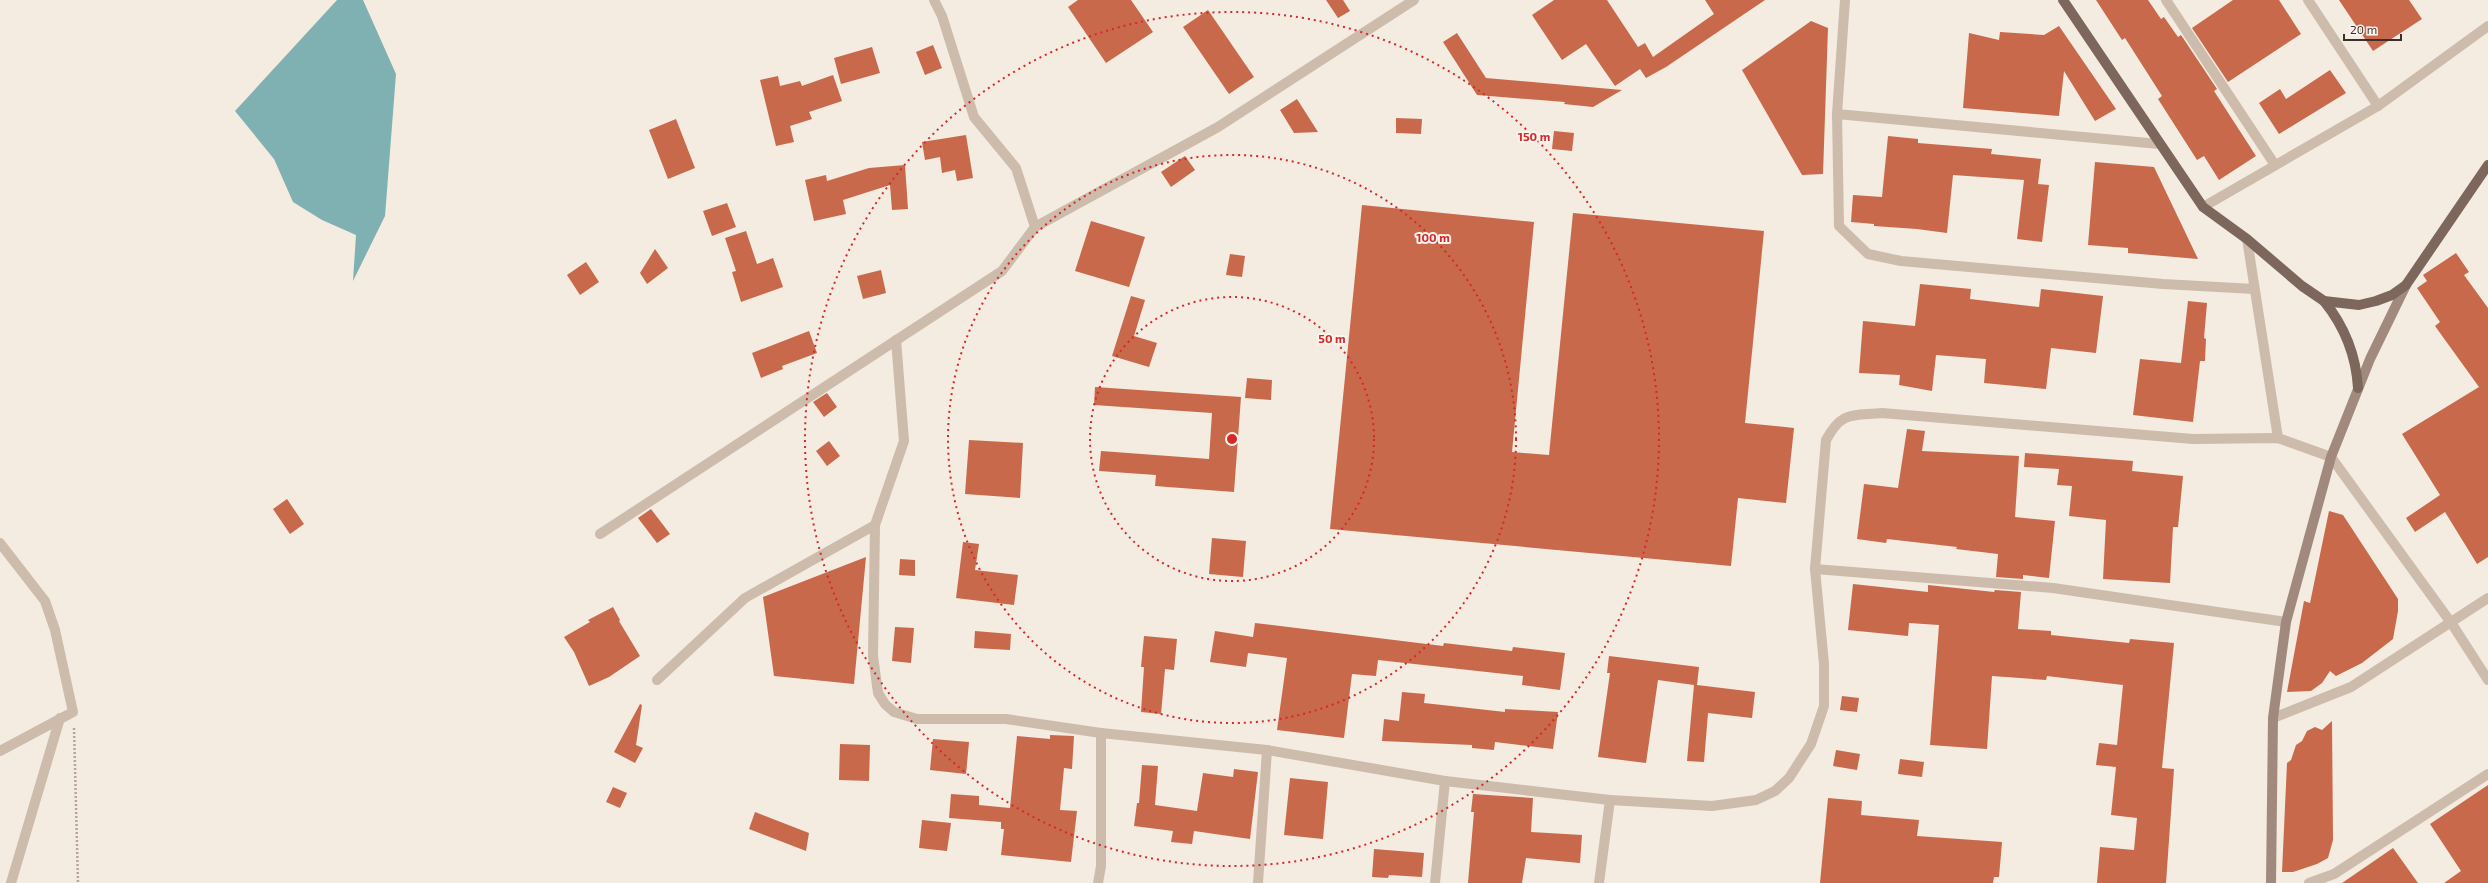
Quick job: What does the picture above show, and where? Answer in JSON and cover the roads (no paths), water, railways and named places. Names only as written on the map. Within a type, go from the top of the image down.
[{"type":"main road","points":[[2063,0],[2203,207],[2247,239],[2275,265],[2324,301],[2342,326],[2349,341],[2354,356],[2358,388]]},
{"type":"main road","points":[[2324,301],[2341,304],[2370,302],[2392,295],[2406,285],[2488,165]]},
{"type":"street","points":[[934,0],[942,16],[974,117],[1016,168],[1035,227]]},
{"type":"street","points":[[600,534],[1002,272],[1035,227],[1218,127],[1414,0]]},
{"type":"street","points":[[1845,0],[1838,114],[1839,226],[1868,254],[1908,262],[2163,284],[2254,289]]},
{"type":"street","points":[[2166,0],[2276,165]]},
{"type":"street","points":[[2308,0],[2378,106]]},
{"type":"street","points":[[2203,207],[2378,106],[2488,26]]},
{"type":"street","points":[[1838,114],[2159,144]]},
{"type":"street","points":[[2247,239],[2278,438]]},
{"type":"street","points":[[2271,883],[2274,718],[2286,622],[2331,457],[2358,388],[2385,327],[2406,285]]},
{"type":"street","points":[[896,340],[904,441],[875,525],[873,656],[878,693],[885,704],[894,712],[917,719],[1006,719],[1101,733],[1267,750],[1445,782],[1610,800],[1712,806],[1756,800],[1775,791],[1789,778],[1811,744],[1824,706],[1824,664],[1816,569],[1826,440],[1835,424],[1848,416],[1882,413],[2193,439],[2278,438],[2331,457],[2452,624],[2488,680]]},
{"type":"street","points":[[657,680],[745,598],[875,525]]},
{"type":"street","points":[[0,543],[45,602],[55,630],[73,712],[0,751]]},
{"type":"street","points":[[1816,569],[2053,588],[2286,622]]},
{"type":"street","points":[[2274,718],[2351,687],[2452,624],[2488,598]]},
{"type":"street","points":[[11,883],[60,718]]},
{"type":"street","points":[[1098,883],[1101,866],[1101,733]]},
{"type":"street","points":[[1258,883],[1267,750]]},
{"type":"street","points":[[2309,883],[2334,874],[2488,774]]},
{"type":"street","points":[[1435,883],[1445,782]]},
{"type":"street","points":[[1599,883],[1610,800]]},
{"type":"water","points":[[337,0],[363,0],[396,74],[385,216],[353,281],[356,235],[322,220],[293,202],[274,159],[235,111]]}]
